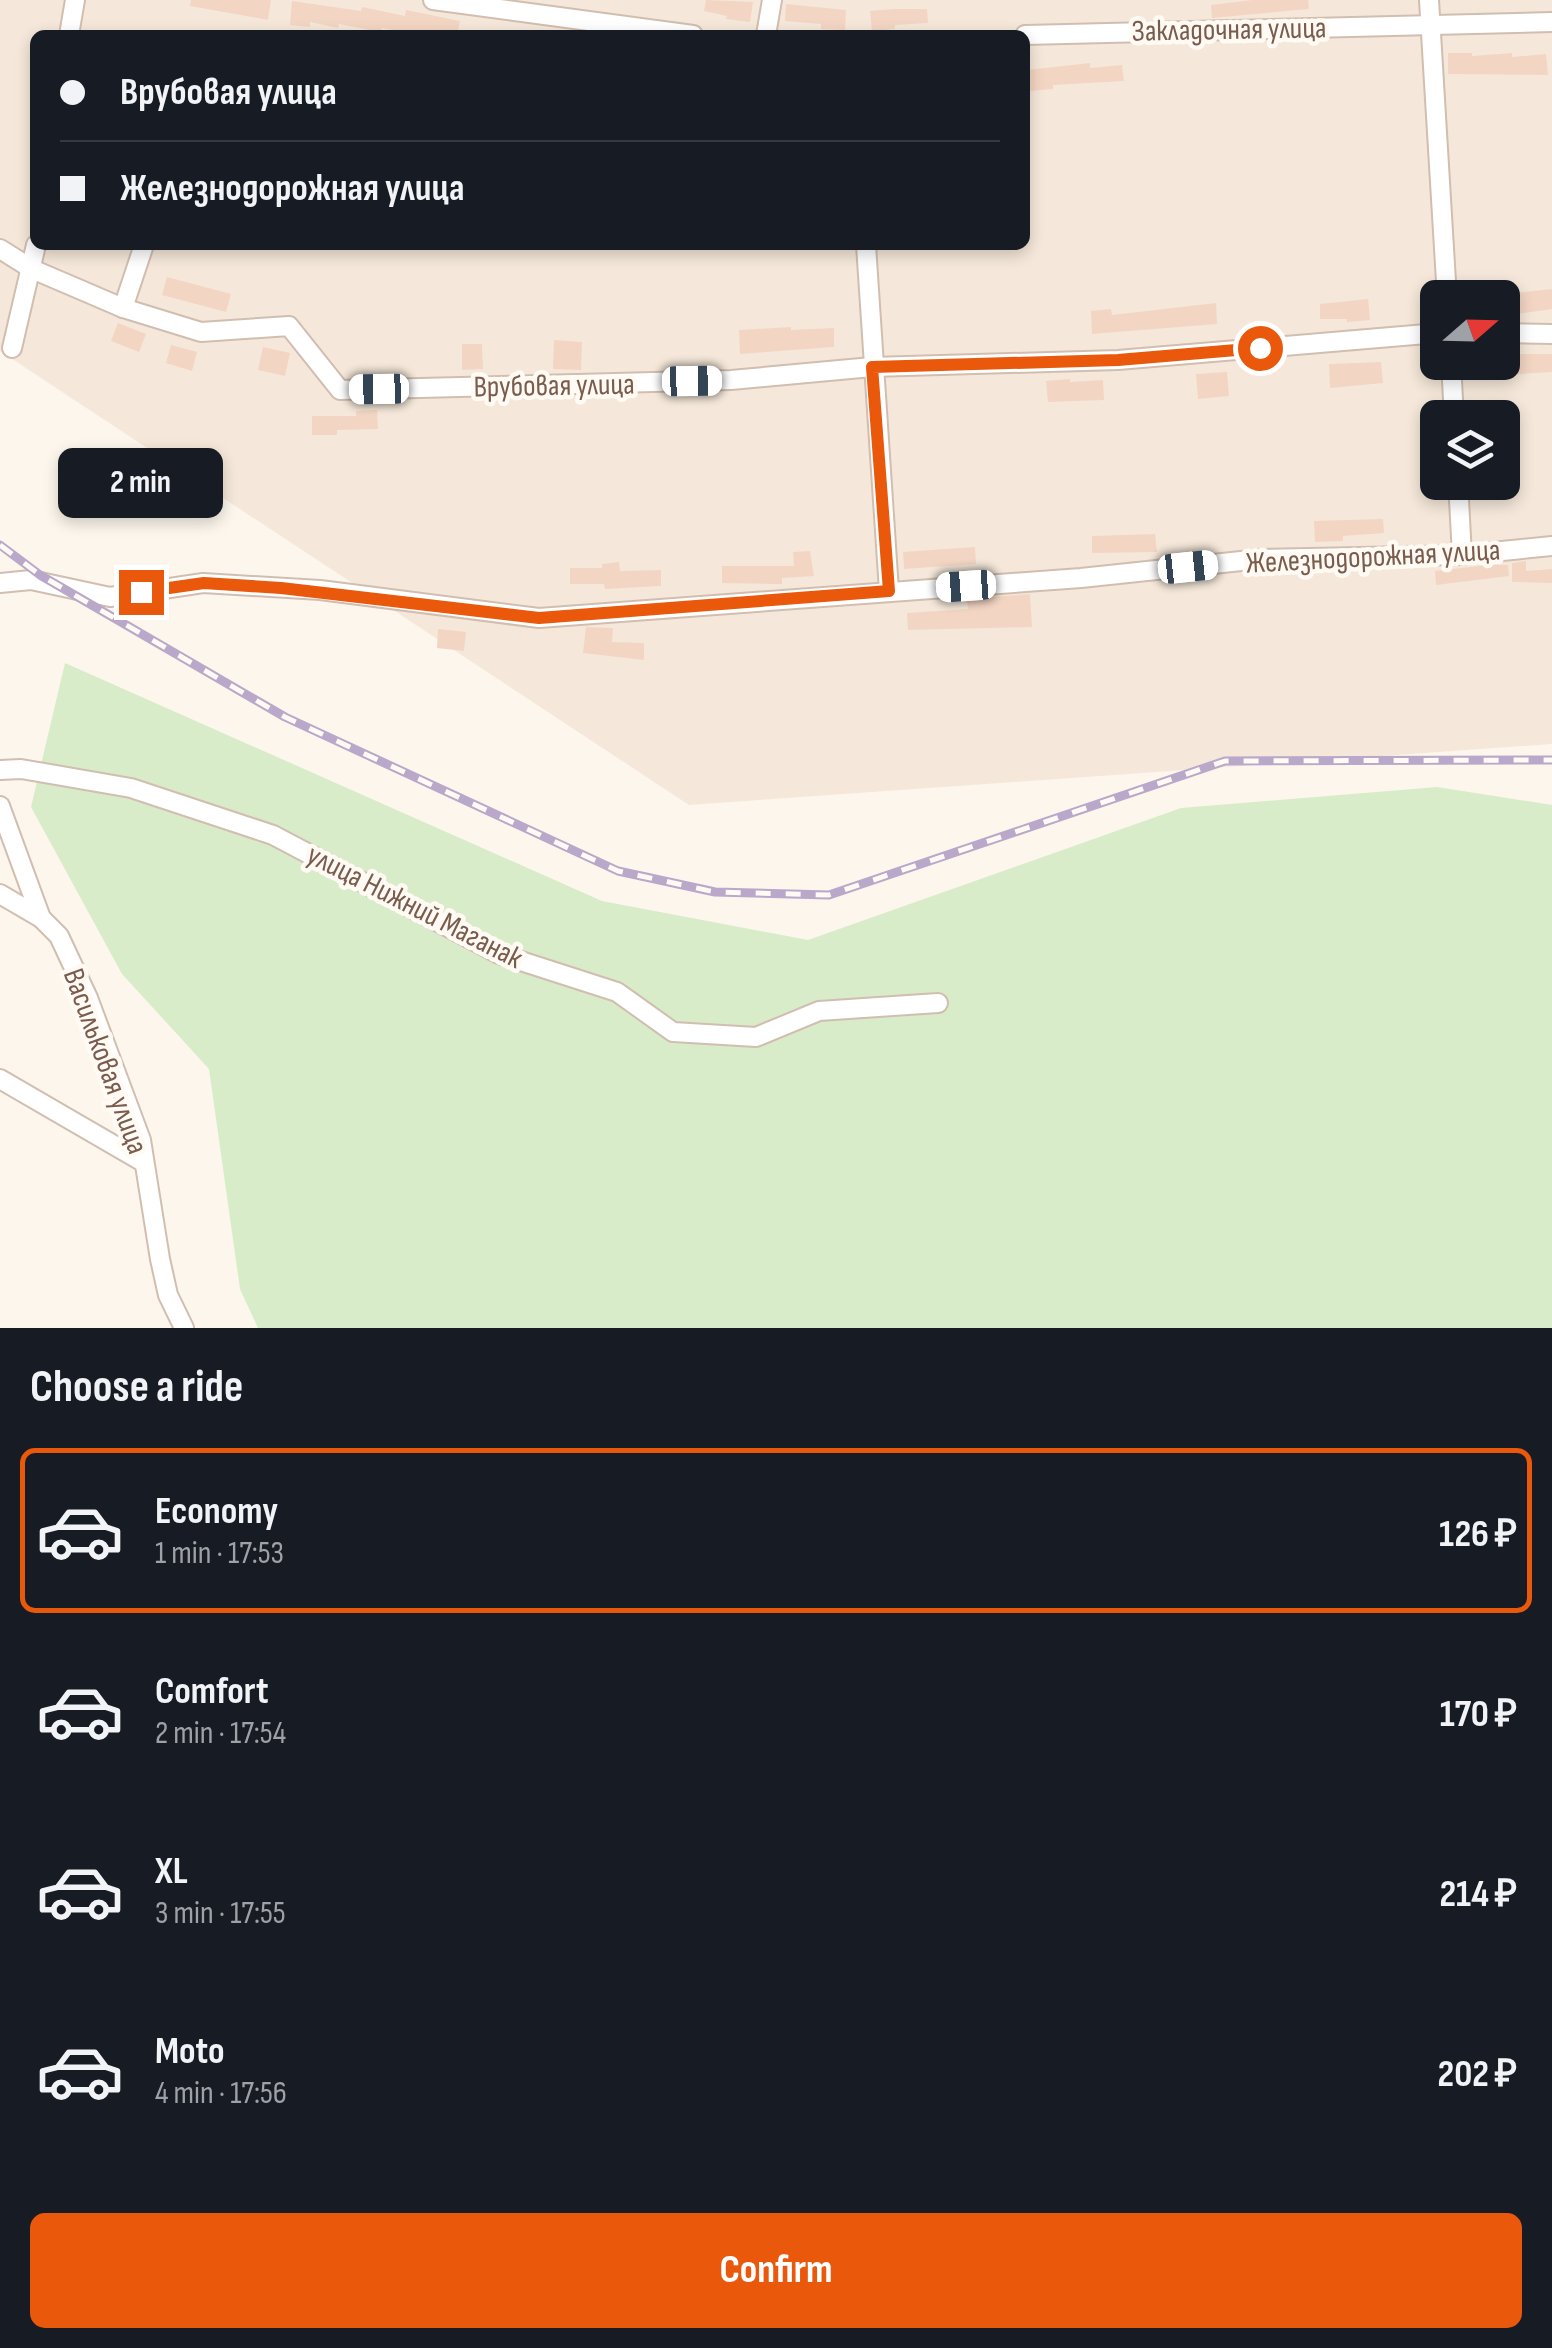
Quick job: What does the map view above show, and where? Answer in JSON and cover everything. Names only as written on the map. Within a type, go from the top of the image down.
[{"type":"street","points":[[70,30],[75,0]]},
{"type":"street","points":[[433,0],[656,30]]},
{"type":"street","points":[[767,30],[772,0]]},
{"type":"street","points":[[1429,0],[1446,280]]},
{"type":"street","name":"Закладочная улица","points":[[1030,35],[1552,22]]},
{"type":"street","name":"Врубовая улица","points":[[0,250],[32,269],[123,308],[201,332],[289,326],[340,390],[731,380],[872,367],[1118,360],[1420,335]]},
{"type":"street","points":[[12,348],[35,250]]},
{"type":"street","points":[[123,308],[142,250]]},
{"type":"street","points":[[866,250],[889,591]]},
{"type":"street","points":[[1520,333],[1552,334]]},
{"type":"street","points":[[1459,500],[1462,555]]},
{"type":"street","name":"Железнодорожная улица","points":[[0,583],[31,580],[110,597],[204,583],[262,586],[539,618],[1081,578],[1260,560],[1462,555],[1552,546]]},
{"type":"street","name":"улица Нижний Маганак","points":[[0,770],[21,768],[130,788],[274,834],[499,954],[617,992],[673,1032],[756,1037],[819,1010],[938,1003]]},
{"type":"street","name":"Васильковая улица","points":[[0,806],[41,918]]},
{"type":"street","name":"Васильковая улица","points":[[0,894],[41,918],[59,936],[88,998],[141,1140],[168,1295],[184,1328]]},
{"type":"street","points":[[0,1078],[143,1162]]},
{"type":"shaded area","points":[[0,0],[1552,0],[1552,744],[689,805],[0,351]]},
{"type":"green space","points":[[65,663],[602,901],[808,940],[1181,808],[1437,787],[1552,805],[1552,1328],[258,1328],[240,1289],[209,1069],[122,974],[31,807]]},
{"type":"building","points":[[191,0],[271,0],[268,20],[190,6]]},
{"type":"building","points":[[706,0],[753,2],[750,22],[704,11]]},
{"type":"building","points":[[1308,0],[1309,9],[1212,18],[1211,5]]},
{"type":"building","points":[[292,1],[361,11],[362,7],[405,16],[406,10],[460,21],[458,30],[370,30],[310,22],[310,27],[290,25]]},
{"type":"building","points":[[786,4],[846,10],[845,30],[785,21]]},
{"type":"building","points":[[927,9],[928,23],[872,30],[870,11]]},
{"type":"building","points":[[1448,53],[1512,53],[1512,57],[1546,54],[1548,75],[1448,74]]},
{"type":"building","points":[[1090,63],[1090,68],[1122,65],[1124,81],[1053,85],[1053,89],[1030,91],[1030,70]]},
{"type":"building","points":[[167,277],[231,294],[226,312],[162,295]]},
{"type":"building","points":[[1552,289],[1552,309],[1520,314],[1520,292]]},
{"type":"building","points":[[1368,299],[1370,320],[1320,319],[1320,304]]},
{"type":"building","points":[[1216,303],[1217,324],[1092,334],[1091,311],[1111,309],[1112,315]]},
{"type":"building","points":[[118,323],[146,334],[139,352],[111,341]]},
{"type":"building","points":[[834,328],[834,347],[740,354],[739,330]]},
{"type":"building","points":[[554,340],[582,342],[581,370],[553,369]]},
{"type":"building","points":[[462,344],[482,344],[483,369],[462,370]]},
{"type":"building","points":[[171,345],[197,352],[192,371],[166,363]]},
{"type":"building","points":[[263,347],[290,353],[285,376],[258,370]]},
{"type":"building","points":[[1520,354],[1552,354],[1552,372],[1520,374]]},
{"type":"building","points":[[1381,362],[1383,383],[1330,388],[1329,364]]},
{"type":"building","points":[[1227,372],[1229,396],[1198,399],[1196,374]]},
{"type":"building","points":[[1103,380],[1104,400],[1048,402],[1046,381]]},
{"type":"building","points":[[377,410],[378,429],[312,435],[312,416],[356,416],[356,411]]},
{"type":"building","points":[[1383,519],[1384,533],[1315,542],[1314,521]]},
{"type":"building","points":[[1155,534],[1157,552],[1092,553],[1092,536]]},
{"type":"building","points":[[975,547],[976,564],[904,569],[903,552]]},
{"type":"building","points":[[810,551],[814,576],[782,578],[782,584],[722,583],[722,566],[794,566],[793,552]]},
{"type":"building","points":[[1526,561],[1526,571],[1552,569],[1552,583],[1512,582],[1512,563]]},
{"type":"building","points":[[619,562],[620,571],[661,570],[661,586],[605,589],[604,584],[570,584],[570,568],[602,568],[602,564]]},
{"type":"building","points":[[1508,565],[1509,576],[1436,585],[1435,571]]},
{"type":"building","points":[[1030,594],[1032,627],[908,630],[907,613],[968,609],[967,599]]},
{"type":"building","points":[[586,627],[613,628],[612,642],[644,643],[644,660],[583,653]]},
{"type":"building","points":[[438,629],[466,632],[464,651],[437,648]]},
{"type":"railway","points":[[0,545],[40,575],[285,717],[618,871],[715,892],[829,895],[1225,761],[1552,760]]},
{"type":"route","points":[[141,592],[204,583],[320,590],[539,618],[889,591],[872,367],[1118,360],[1260,348]]}]
